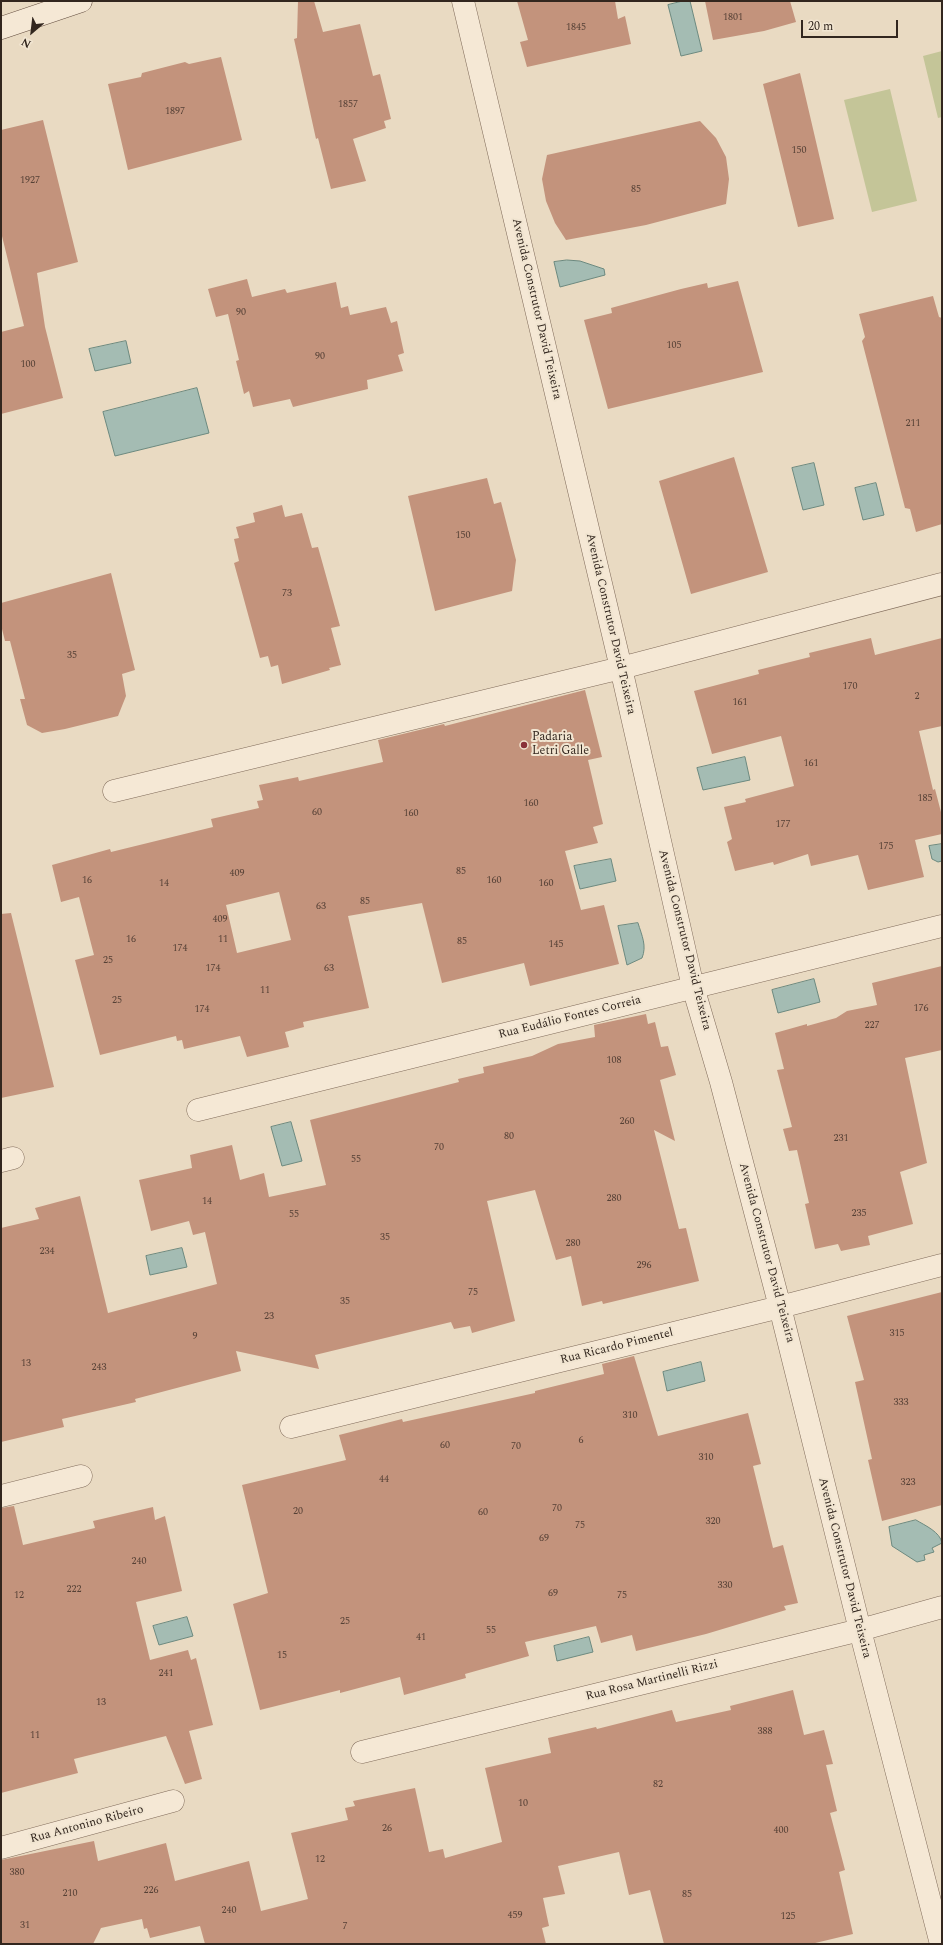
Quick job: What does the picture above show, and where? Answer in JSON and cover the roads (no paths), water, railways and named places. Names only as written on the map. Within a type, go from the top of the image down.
[{"type":"street","points":[[1,28],[82,1]]},
{"type":"street","name":"Avenida Construtor David Teixeira","points":[[463,1],[621,668],[693,988],[721,1082],[780,1307],[860,1630],[941,1944]]},
{"type":"street","points":[[114,792],[621,668],[942,584]]},
{"type":"street","name":"Rua Eudálio Fontes Correia","points":[[198,1110],[942,926]]},
{"type":"street","name":"Rua Ricardo Pimentel","points":[[291,1427],[780,1307],[942,1264]]},
{"type":"street","points":[[1,1496],[81,1476]]},
{"type":"street","name":"Rua Rosa Martinelli Rizzi","points":[[362,1752],[860,1630],[942,1607]]},
{"type":"street","name":"Rua Antonino Ribeiro","points":[[1,1848],[173,1801]]},
{"type":"place","name":"Padaria Letri Galle","points":[[524,745]]}]
